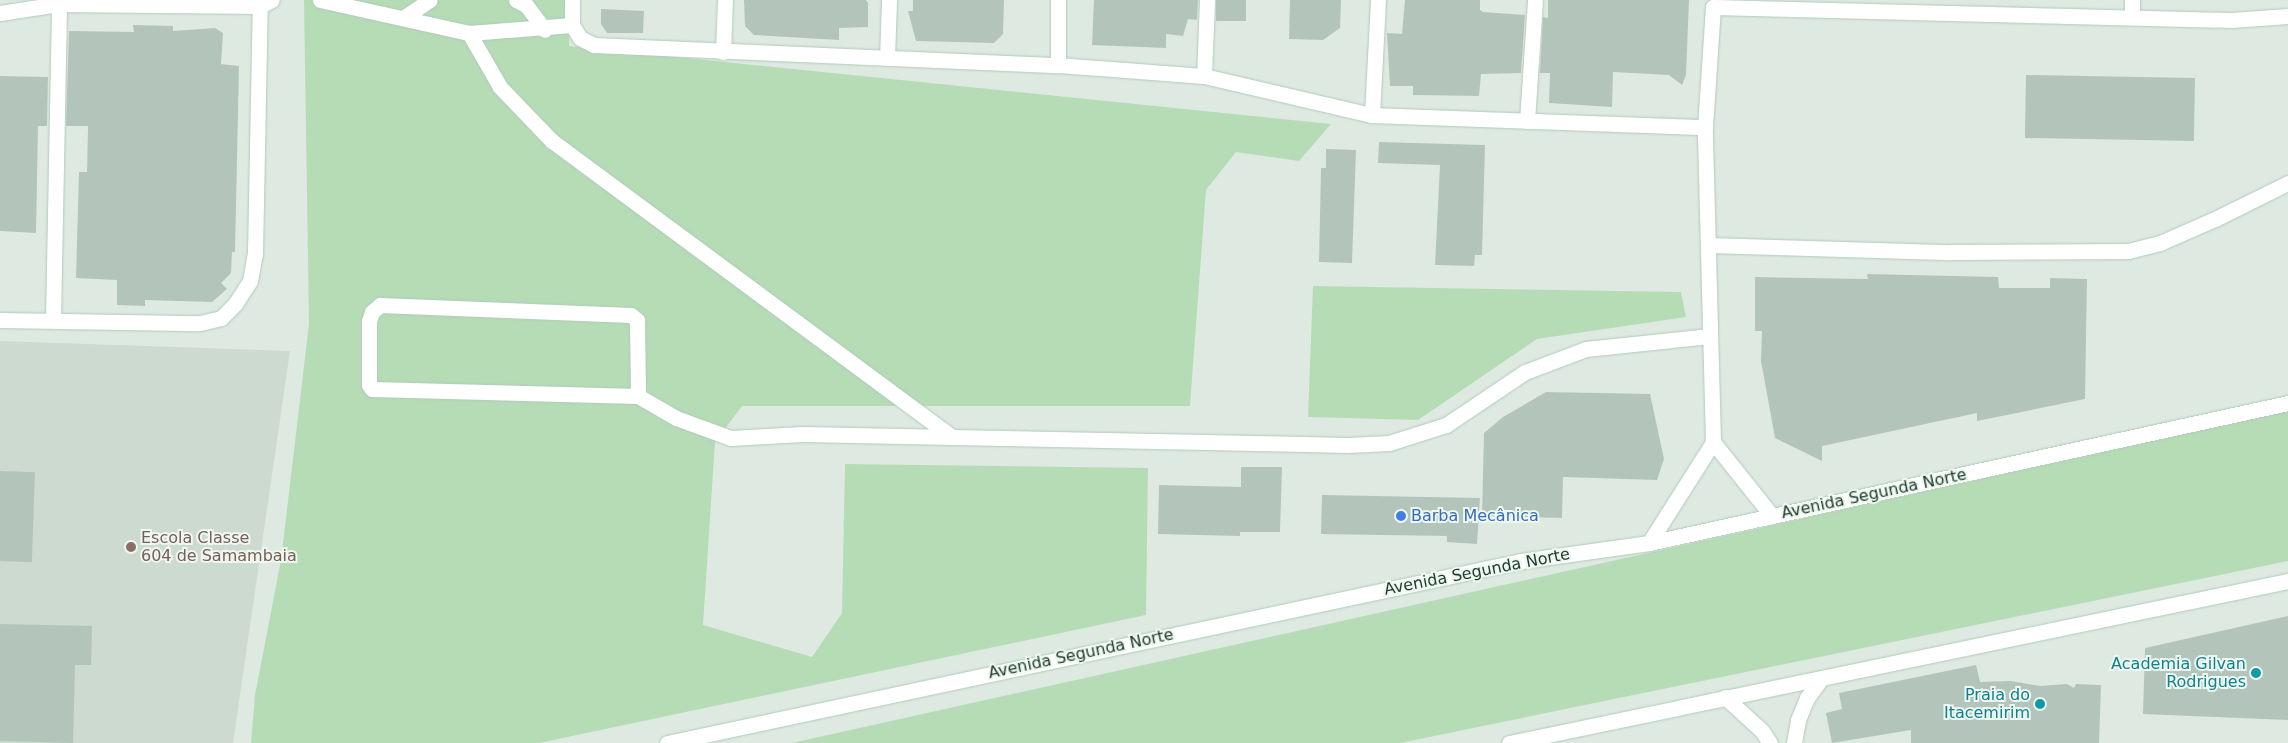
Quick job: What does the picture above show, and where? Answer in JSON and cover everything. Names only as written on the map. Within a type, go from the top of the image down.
[{"type":"street","points":[[320,0],[469,33],[546,30],[572,25]]},
{"type":"street","points":[[402,18],[430,0]]},
{"type":"street","points":[[516,0],[526,5],[546,30]]},
{"type":"street","points":[[572,0],[572,25],[580,38],[594,45],[1058,65],[1204,76],[1372,115],[1705,127]]},
{"type":"street","points":[[723,52],[725,0]]},
{"type":"street","points":[[887,58],[889,0]]},
{"type":"street","points":[[1058,0],[1058,65]]},
{"type":"street","points":[[1204,76],[1207,0]]},
{"type":"street","points":[[1372,115],[1378,0]]},
{"type":"street","points":[[1527,121],[1535,0]]},
{"type":"street","points":[[2132,0],[2132,16]]},
{"type":"street","points":[[53,320],[58,2]]},
{"type":"street","points":[[0,14],[58,2],[264,2],[255,254],[250,281],[236,304],[221,318],[200,324],[150,325],[53,320],[0,320]]},
{"type":"street","points":[[1649,543],[1713,442],[1705,127],[1714,3],[1924,7],[2231,20],[2288,16]]},
{"type":"street","points":[[469,33],[500,88],[552,141],[950,436]]},
{"type":"street","points":[[1708,245],[1951,252],[2128,251],[2160,242],[2197,227],[2288,183]]},
{"type":"street","points":[[638,396],[638,320],[631,315],[380,305],[372,312],[369,321],[369,385],[372,389],[638,396],[676,418],[731,438],[802,434],[1348,445],[1389,442],[1446,425],[1525,372],[1578,351],[1709,336]]},
{"type":"street","name":"Avenida Segunda Norte","points":[[667,743],[1521,561],[1649,543],[2288,403]]},
{"type":"street","points":[[1713,442],[1772,516]]},
{"type":"street","points":[[1510,743],[2288,581]]},
{"type":"street","points":[[1794,743],[1804,705],[1821,679]]},
{"type":"street","points":[[1725,697],[1762,731],[1770,743]]},
{"type":"shaded area","name":"Escola Classe 604 de Samambaia","points":[[0,341],[290,351],[233,743],[0,743]]},
{"type":"green space","points":[[304,0],[570,0],[569,46],[1331,124],[1299,161],[1236,152],[1206,190],[1190,406],[742,406],[715,442],[703,625],[812,657],[842,613],[845,464],[1148,468],[1146,615],[539,743],[251,743],[255,695],[281,560],[309,324]]},
{"type":"green space","points":[[1313,286],[1681,292],[1686,317],[1537,339],[1418,420],[1308,417]]},
{"type":"green space","points":[[2288,411],[2288,561],[1400,743],[792,743]]},
{"type":"building","points":[[744,0],[866,0],[868,3],[868,27],[839,28],[839,40],[754,35],[745,26]]},
{"type":"building","points":[[913,0],[1004,0],[1003,34],[994,43],[916,41],[908,11],[913,11]]},
{"type":"building","points":[[1094,0],[1198,0],[1197,20],[1188,19],[1183,36],[1166,34],[1166,48],[1092,45]]},
{"type":"building","points":[[1216,0],[1246,0],[1246,21],[1216,21]]},
{"type":"building","points":[[1290,0],[1341,0],[1340,28],[1323,40],[1289,39]]},
{"type":"building","points":[[1405,0],[1480,0],[1480,10],[1483,12],[1525,15],[1521,73],[1481,74],[1479,96],[1413,95],[1413,86],[1390,86],[1387,33],[1402,34]]},
{"type":"building","points":[[1548,0],[1689,0],[1686,75],[1682,85],[1669,75],[1613,72],[1612,107],[1549,103],[1550,73],[1540,73],[1543,17],[1548,18]]},
{"type":"building","points":[[601,9],[644,11],[643,33],[607,33],[601,24]]},
{"type":"building","points":[[133,25],[173,26],[173,31],[215,28],[223,33],[221,64],[239,66],[235,252],[232,252],[231,273],[221,283],[227,289],[212,302],[145,300],[145,306],[117,305],[117,280],[76,278],[79,172],[87,172],[88,126],[66,126],[69,31],[134,32]]},
{"type":"building","points":[[2026,75],[2195,78],[2194,141],[2025,138]]},
{"type":"building","points":[[0,76],[48,77],[47,126],[38,126],[36,233],[0,231]]},
{"type":"building","points":[[1379,142],[1485,145],[1482,255],[1475,255],[1474,266],[1435,265],[1440,165],[1378,163]]},
{"type":"building","points":[[1326,149],[1356,150],[1352,263],[1319,262],[1321,168],[1326,168]]},
{"type":"building","points":[[1867,274],[1998,277],[1999,288],[2050,288],[2050,278],[2087,279],[2085,399],[1977,421],[1977,413],[1822,446],[1822,461],[1775,438],[1761,361],[1762,331],[1755,331],[1755,277],[1868,279]]},
{"type":"building","points":[[1546,392],[1650,394],[1664,459],[1657,480],[1563,477],[1562,518],[1482,516],[1484,433],[1503,417]]},
{"type":"building","points":[[1241,467],[1282,467],[1280,532],[1240,532],[1240,536],[1158,534],[1159,485],[1241,487]]},
{"type":"building","points":[[0,471],[35,472],[32,562],[0,561]]},
{"type":"building","points":[[1322,495],[1480,498],[1477,544],[1447,542],[1447,536],[1321,534]]},
{"type":"building","points":[[2288,616],[2288,720],[2143,714],[2145,648]]},
{"type":"building","points":[[0,624],[92,626],[91,665],[75,665],[73,743],[0,741]]},
{"type":"building","points":[[1976,665],[1980,682],[2011,681],[2040,686],[2067,684],[2074,688],[2076,684],[2101,685],[2099,743],[1911,743],[1911,730],[1832,743],[1826,713],[1842,709],[1839,693]]},
{"type":"place","name":"Barba Mecânica","points":[[1401,516]]},
{"type":"place","name":"Escola Classe 604 de Samambaia","points":[[131,547]]},
{"type":"place","name":"Academia Gilvan Rodrigues","points":[[2256,673]]},
{"type":"place","name":"Praia do Itacemirim","points":[[2040,704]]}]
